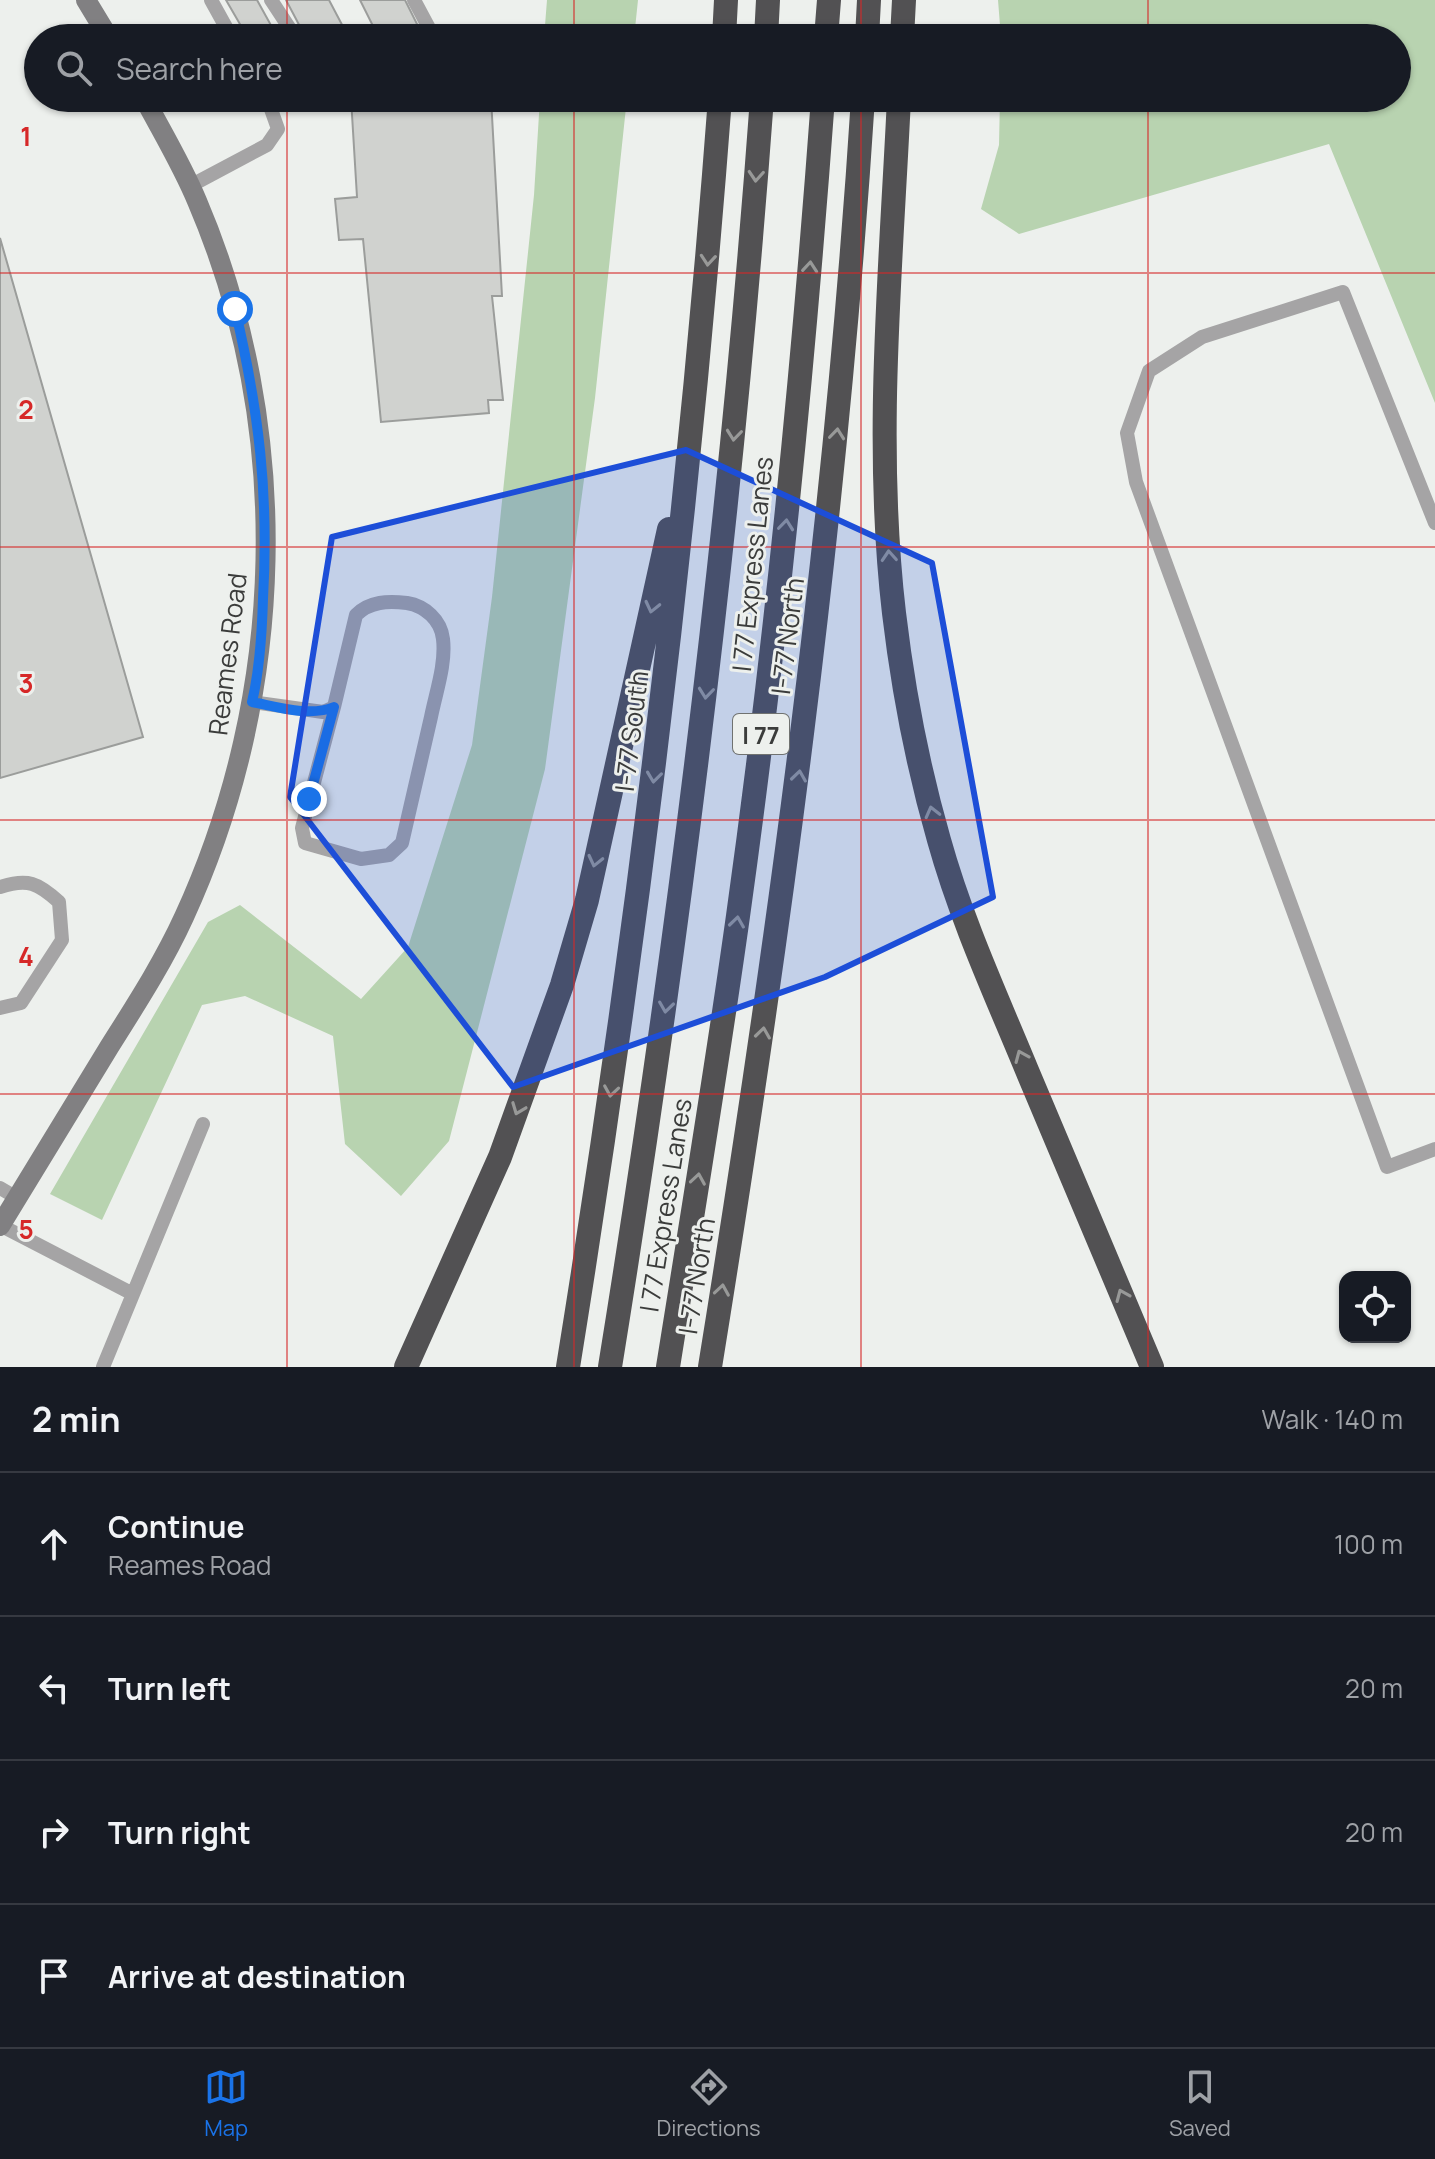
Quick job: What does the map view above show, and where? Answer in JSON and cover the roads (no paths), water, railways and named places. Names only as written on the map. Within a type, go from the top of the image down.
[{"type":"highway","points":[[725,24],[726,0]]},
{"type":"highway","points":[[767,24],[768,0]]},
{"type":"highway","points":[[827,24],[829,0]]},
{"type":"highway","points":[[868,24],[869,0]]},
{"type":"highway","points":[[903,24],[904,0]]},
{"type":"highway","name":"I-77 South","points":[[568,1367],[640,886],[693,422],[719,112]]},
{"type":"highway","name":"I 77 Express Lanes","points":[[610,1367],[661,1042],[703,726],[739,381],[761,112]]},
{"type":"highway","name":"I 77 Express Lanes","points":[[668,1367],[716,1066],[764,717],[795,431],[822,112]]},
{"type":"highway","name":"I-77 North","points":[[710,1367],[758,1072],[804,738],[852,270],[862,112]]},
{"type":"highway","points":[[898,112],[888,326],[885,496],[894,615],[913,726],[939,840],[958,900],[1152,1367]]},
{"type":"highway","points":[[406,1367],[500,1157],[562,985],[587,900],[693,422]]},
{"type":"main road","points":[[86,0],[101,24]]},
{"type":"main road","name":"Reames Road","points":[[0,1226],[8,1193],[133,1009],[185,917],[213,846],[243,746],[252,702],[262,622],[267,533],[262,454],[250,373],[225,276],[190,186],[151,112]]},
{"type":"lane","points":[[211,0],[224,24]]},
{"type":"lane","points":[[271,0],[286,24]]},
{"type":"lane","points":[[414,0],[427,24]]},
{"type":"lane","points":[[190,186],[267,145],[278,129],[272,112]]},
{"type":"lane","points":[[1435,523],[1343,292],[1202,337],[1149,371],[1127,433],[1136,482],[1387,1167],[1435,1149]]},
{"type":"lane","points":[[396,602],[418,605],[440,625],[442,669],[402,843],[389,855],[361,859],[305,843],[302,828],[334,707],[356,615],[365,606],[396,602]]},
{"type":"lane","points":[[252,702],[323,712],[334,707]]},
{"type":"lane","points":[[0,887],[16,882],[40,885],[59,902],[62,940],[21,1003],[0,1008]]},
{"type":"lane","points":[[103,1367],[203,1124]]},
{"type":"lane","points":[[0,1226],[133,1294]]}]
